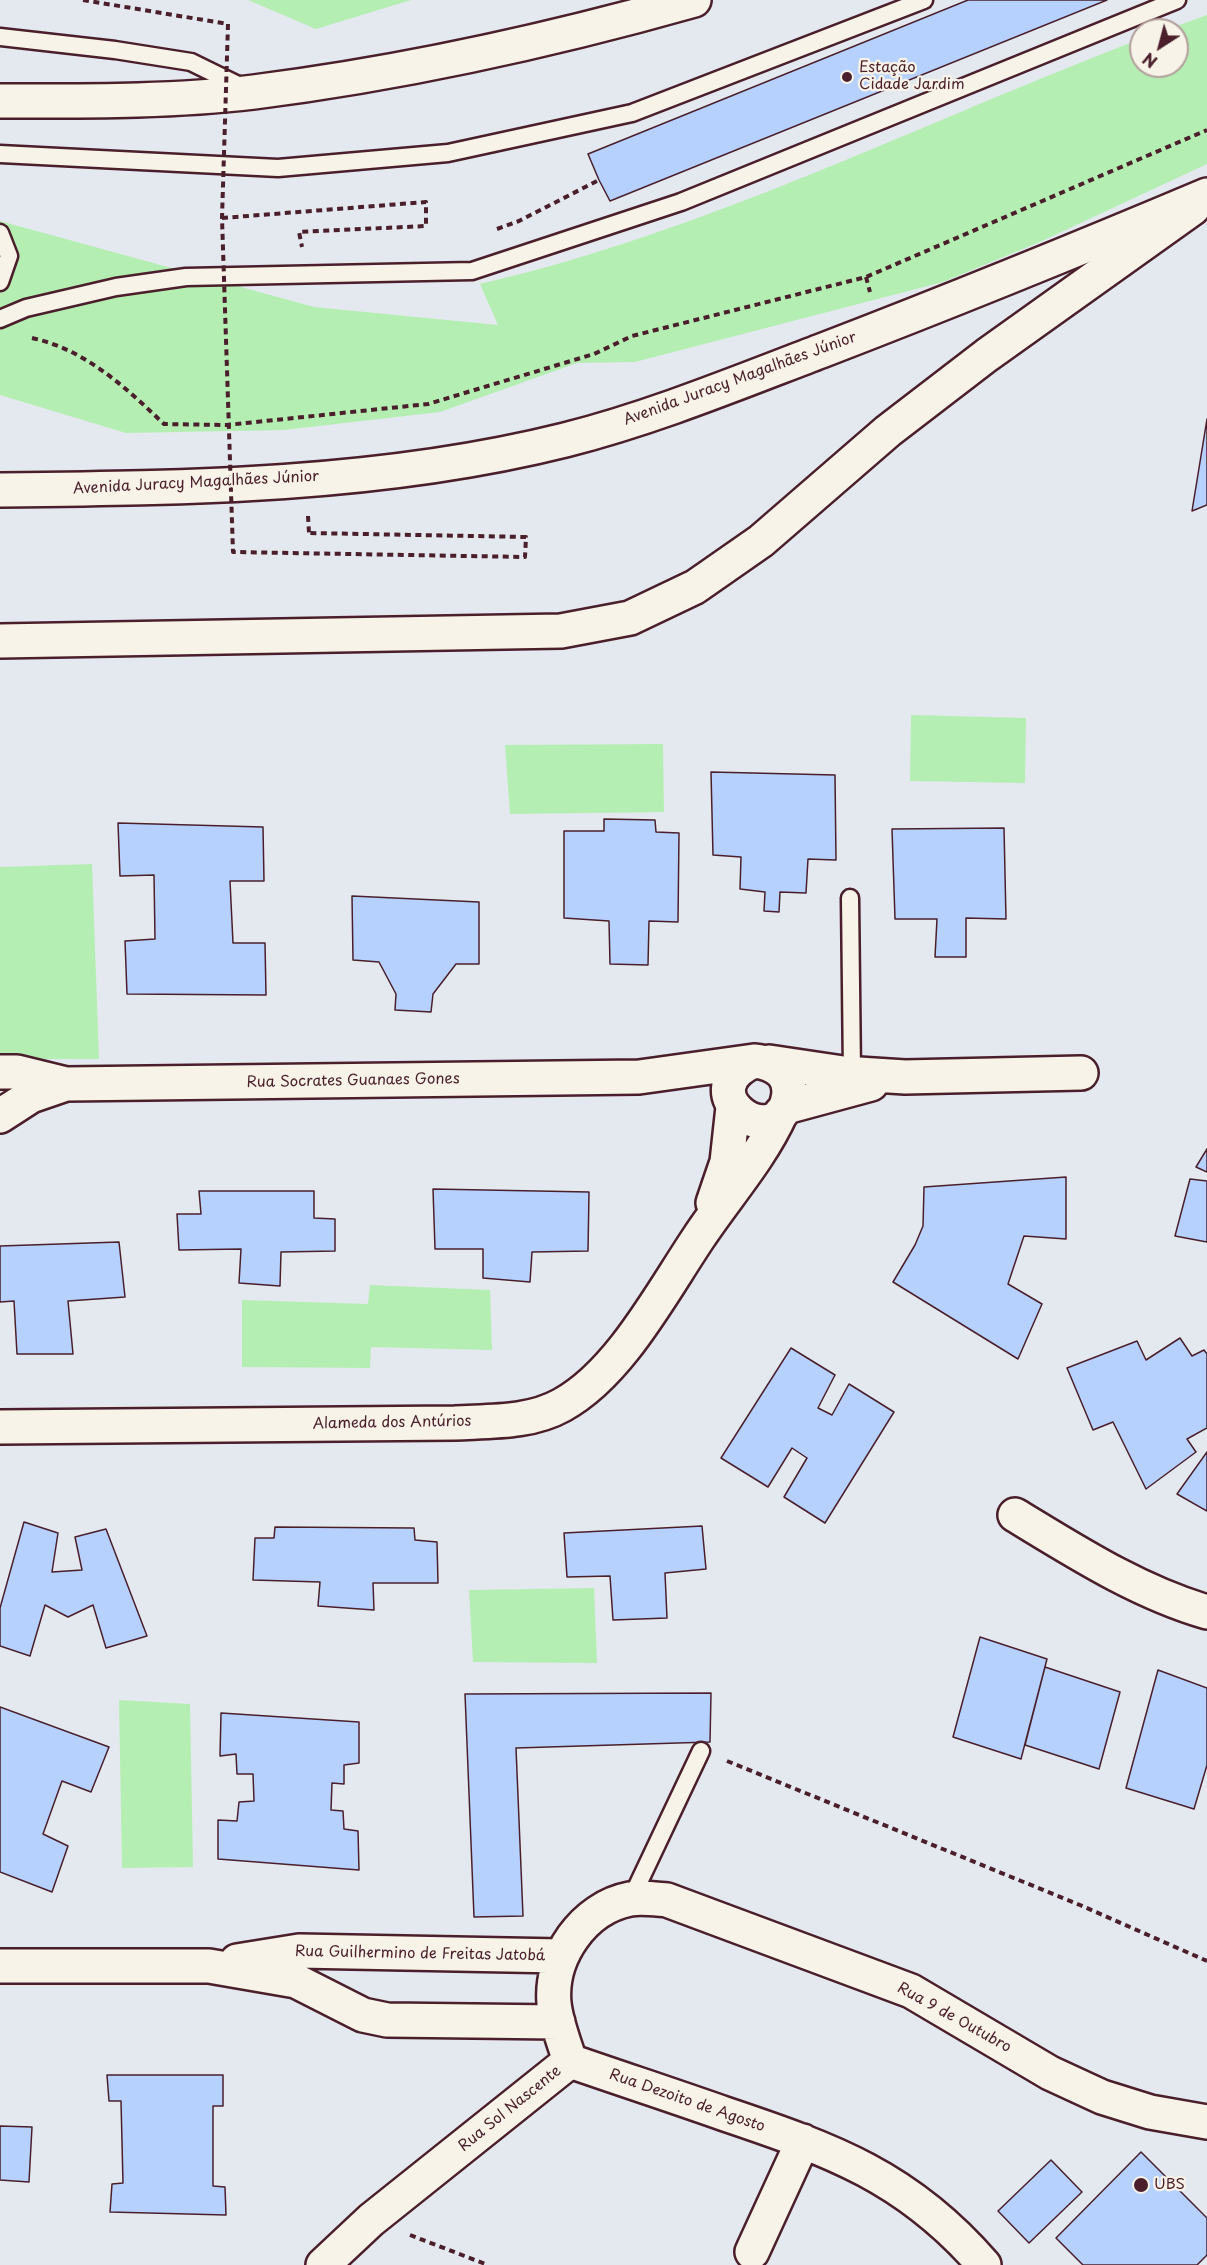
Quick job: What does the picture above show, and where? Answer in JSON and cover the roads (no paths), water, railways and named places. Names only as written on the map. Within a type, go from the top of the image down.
[{"type":"street","points":[[0,101],[148,99],[253,92],[410,68],[501,49],[694,0]]},
{"type":"street","points":[[0,640],[561,631],[630,618],[695,587],[761,541],[924,403],[1061,301],[1207,197]]},
{"type":"street","name":"Avenida Juracy Magalhães Júnior","points":[[5,489],[248,483],[306,479],[468,459],[565,440],[660,412],[1017,275],[1207,197]]},
{"type":"street","points":[[762,1061],[781,1070],[788,1081],[789,1094],[784,1110],[770,1120],[756,1122],[743,1117],[731,1104],[729,1089],[733,1075],[742,1066],[762,1061]]},
{"type":"street","name":"Rua Socrates Guanaes Gones","points":[[0,1072],[17,1072],[66,1084],[639,1077],[762,1061],[852,1074],[905,1077],[1081,1073]]},
{"type":"street","name":"Rua Socrates Guanaes Gones","points":[[639,1077],[691,1087],[731,1104]]},
{"type":"street","name":"Rua Socrates Guanaes Gones","points":[[784,1110],[905,1077]]},
{"type":"street","name":"Rua Socrates Guanaes Gones","points":[[0,1116],[31,1096],[66,1084]]},
{"type":"street","name":"Alameda dos Antúrios","points":[[700,1236],[727,1162],[731,1104]]},
{"type":"street","name":"Alameda dos Antúrios","points":[[0,1427],[455,1423],[522,1420],[561,1406],[593,1382],[653,1307],[700,1236],[753,1164],[784,1110]]},
{"type":"street","points":[[1015,1515],[1098,1565],[1188,1607],[1207,1612]]},
{"type":"street","name":"Rua Sol Nascente","points":[[323,2265],[371,2220],[570,2061],[558,2022],[554,1979],[561,1956],[575,1932],[592,1916],[611,1905],[631,1899]]},
{"type":"street","name":"Rua 9 de Outubro","points":[[631,1899],[676,1902],[861,1971],[911,1991],[1050,2073],[1102,2097],[1150,2112],[1207,2122]]},
{"type":"street","name":"Rua Guilhermino de Freitas Jatobá","points":[[0,1966],[209,1966],[299,1951],[561,1956]]},
{"type":"street","name":"Rua Guilhermino de Freitas Jatobá","points":[[209,1966],[296,1981],[363,2015],[387,2020],[558,2022]]},
{"type":"street","name":"Rua Dezoito de Agosto","points":[[570,2061],[803,2140],[865,2168],[916,2200],[957,2233],[984,2265]]},
{"type":"street","points":[[752,2252],[803,2140]]},
{"type":"lane","points":[[0,154],[278,168],[448,153],[632,113],[924,0]]},
{"type":"lane","points":[[0,319],[26,308],[116,287],[186,277],[472,271],[681,202],[1177,0]]},
{"type":"lane","points":[[0,37],[115,50],[191,62],[253,92]]},
{"type":"lane","points":[[0,233],[9,256],[0,282]]},
{"type":"lane","points":[[849,898],[852,1074]]},
{"type":"lane","points":[[631,1899],[701,1751]]},
{"type":"place","name":"Estação Cidade Jardim","points":[[847,77]]},
{"type":"place","name":"UBS","points":[[1141,2185]]}]
